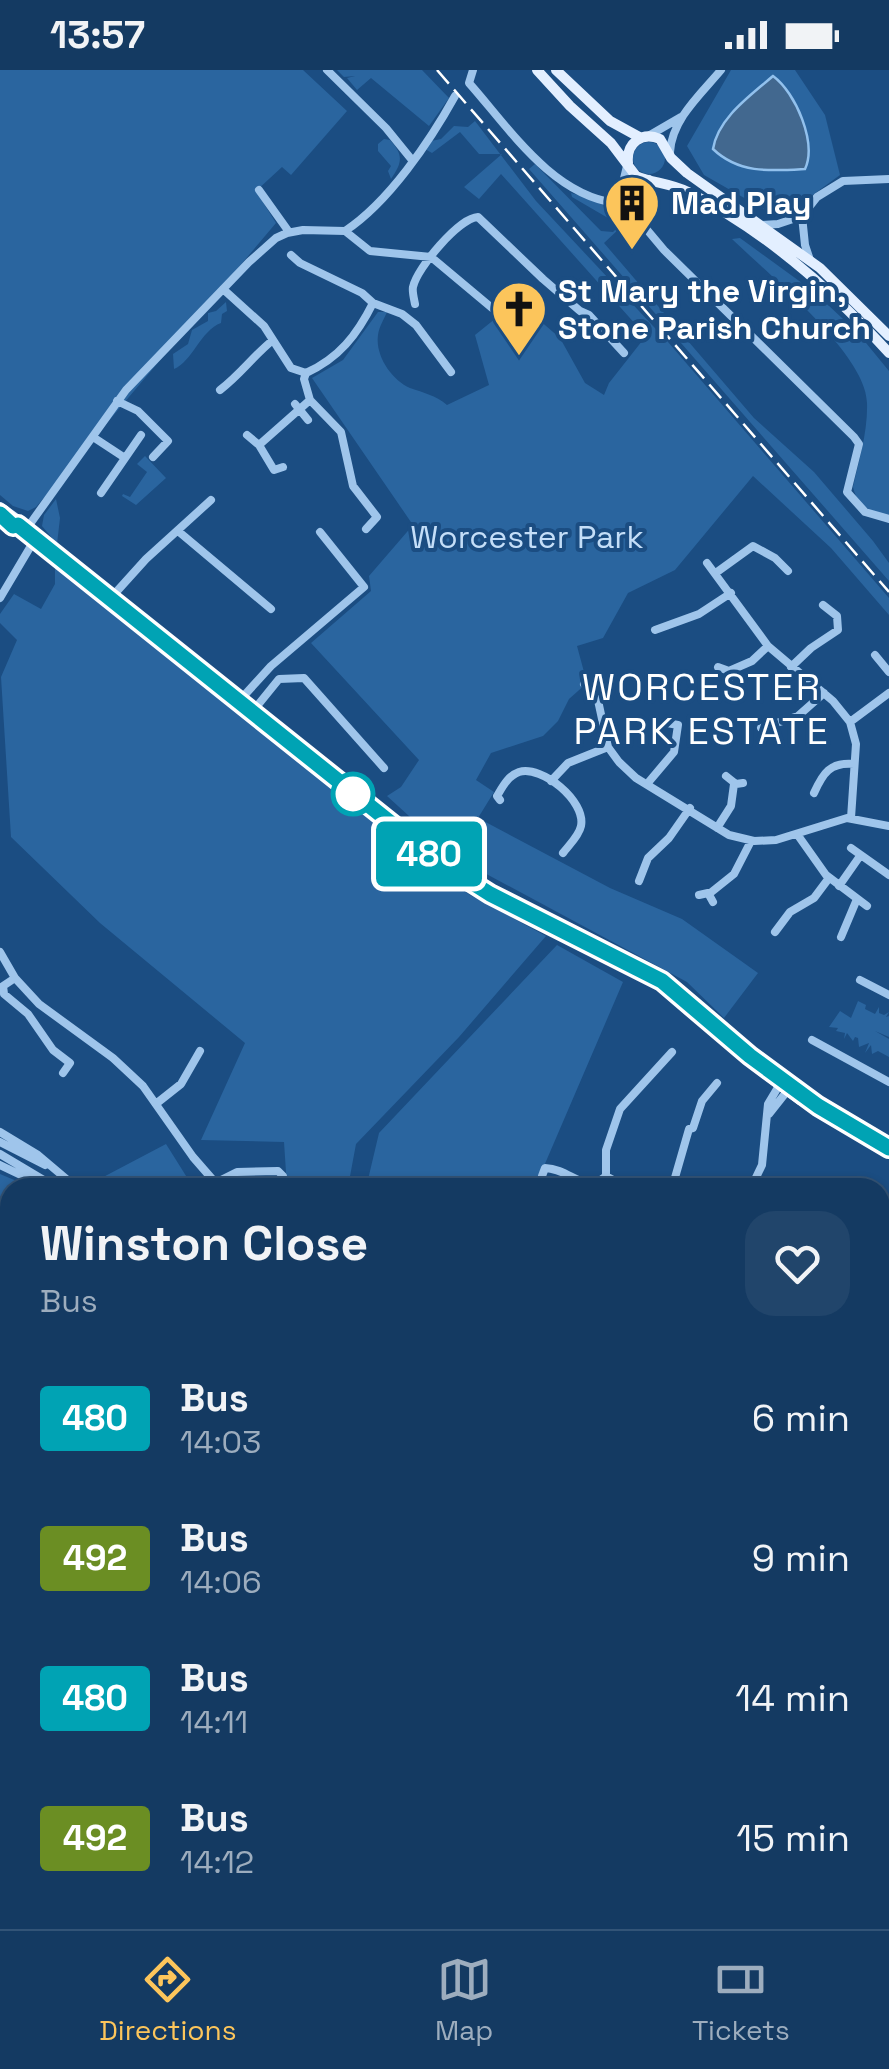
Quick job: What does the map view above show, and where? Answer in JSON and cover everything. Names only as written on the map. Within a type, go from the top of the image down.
[{"type":"main road","points":[[538,70],[570,106],[612,143],[636,176],[688,192],[764,240],[838,301],[889,354]]},
{"type":"main road","points":[[556,70],[610,121],[660,140],[697,181],[810,260],[850,294],[889,336]]},
{"type":"main road","points":[[628,164],[629,148],[644,137]]},
{"type":"main road","points":[[651,179],[666,171],[670,155]]},
{"type":"main road","points":[[0,510],[13,526],[36,539],[441,863],[490,894],[662,981],[784,1086],[889,1148]]},
{"type":"street","points":[[327,70],[386,128],[412,160]]},
{"type":"street","points":[[472,70],[469,83],[544,168],[596,200],[622,200],[651,179]]},
{"type":"street","points":[[670,155],[672,134],[681,118],[721,70]]},
{"type":"street","points":[[345,231],[381,198],[412,160],[455,96]]},
{"type":"street","points":[[644,137],[681,118]]},
{"type":"street","points":[[610,201],[621,190],[628,164]]},
{"type":"street","points":[[762,225],[802,216],[817,197],[843,181],[889,179]]},
{"type":"street","points":[[259,190],[290,232]]},
{"type":"street","points":[[622,200],[664,250],[854,437],[859,444],[847,492],[865,512],[889,519]]},
{"type":"street","points":[[802,216],[810,260]]},
{"type":"street","points":[[415,304],[414,284],[432,257],[465,220],[479,217],[543,279],[580,311],[590,314],[624,353]]},
{"type":"street","points":[[22,528],[117,401],[274,239],[290,232],[345,231],[370,251],[432,257],[492,308]]},
{"type":"street","points":[[291,255],[362,293],[372,304],[410,319],[452,372]]},
{"type":"street","points":[[223,289],[264,326],[291,368],[306,373],[324,365],[347,346],[372,304]]},
{"type":"street","points":[[220,390],[244,372],[258,352],[273,340]]},
{"type":"street","points":[[306,373],[310,400],[342,432],[353,486],[377,517],[366,529]]},
{"type":"street","points":[[270,481],[279,468],[251,440],[310,400]]},
{"type":"street","points":[[117,401],[138,412],[168,441],[153,457]]},
{"type":"street","points":[[297,406],[308,420]]},
{"type":"street","points":[[101,493],[141,435]]},
{"type":"street","points":[[93,437],[125,458]]},
{"type":"street","points":[[109,600],[146,559],[211,500]]},
{"type":"street","points":[[178,531],[271,609]]},
{"type":"street","points":[[240,700],[286,652],[364,587],[320,532]]},
{"type":"street","points":[[0,598],[36,539]]},
{"type":"street","points":[[717,572],[754,546],[786,564]]},
{"type":"street","points":[[707,563],[768,646],[824,693],[850,722],[856,739],[851,818]]},
{"type":"street","points":[[655,630],[698,614],[730,593]]},
{"type":"street","points":[[832,611],[840,603]]},
{"type":"street","points":[[792,667],[811,648],[838,631],[840,621],[824,605]]},
{"type":"street","points":[[718,667],[729,676],[768,646]]},
{"type":"street","points":[[875,655],[887,666]]},
{"type":"street","points":[[252,712],[279,679],[304,678],[384,768]]},
{"type":"street","points":[[584,684],[596,691],[608,747],[626,771],[717,828],[750,841],[776,840],[826,822],[851,818],[889,826]]},
{"type":"street","points":[[761,728],[801,714],[824,693]]},
{"type":"street","points":[[850,722],[889,694]]},
{"type":"street","points":[[598,700],[608,699]]},
{"type":"street","points":[[667,723],[690,723]]},
{"type":"street","points":[[647,784],[674,752],[678,725]]},
{"type":"street","points":[[772,726],[774,738]]},
{"type":"street","points":[[550,782],[568,763],[608,747]]},
{"type":"street","points":[[814,794],[829,768],[854,764]]},
{"type":"street","points":[[500,800],[497,796],[507,780],[520,772],[533,772],[550,782],[570,796],[581,817],[580,828],[566,849],[559,838]]},
{"type":"street","points":[[717,828],[739,784],[726,776]]},
{"type":"street","points":[[628,874],[640,878],[648,858],[670,838],[690,808]]},
{"type":"street","points":[[797,834],[829,878],[867,906]]},
{"type":"street","points":[[698,895],[711,898],[734,874],[750,841]]},
{"type":"street","points":[[852,848],[889,875]]},
{"type":"street","points":[[839,886],[860,856]]},
{"type":"street","points":[[775,932],[779,917],[815,897],[829,878]]},
{"type":"street","points":[[840,936],[857,900]]},
{"type":"street","points":[[833,922],[843,926]]},
{"type":"street","points":[[0,952],[15,978],[38,1004],[128,1071],[212,1178]]},
{"type":"street","points":[[15,978],[3,986],[4,994],[28,1014],[54,1050],[70,1062],[63,1073]]},
{"type":"street","points":[[860,980],[889,996]]},
{"type":"street","points":[[812,1040],[889,1082]]},
{"type":"street","points":[[157,1103],[181,1084],[200,1051]]},
{"type":"street","points":[[606,1176],[606,1150],[616,1117],[672,1052]]},
{"type":"street","points":[[634,1071],[644,1081]]},
{"type":"street","points":[[675,1178],[689,1129],[702,1100],[717,1083]]},
{"type":"street","points":[[756,1178],[762,1165],[769,1114],[784,1086]]},
{"type":"street","points":[[0,1132],[38,1154],[65,1178]]},
{"type":"street","points":[[0,1142],[62,1178]]},
{"type":"street","points":[[0,1154],[40,1178]]},
{"type":"street","points":[[0,1165],[27,1178]]},
{"type":"street","points":[[542,1176],[545,1168],[559,1169],[578,1178]]},
{"type":"street","points":[[229,1178],[237,1172],[278,1171],[283,1178]]},
{"type":"street","points":[[606,1176],[610,1178]]},
{"type":"green space","points":[[0,70],[303,70],[347,111],[291,175],[282,167],[256,191],[276,223],[36,507],[28,511],[13,506],[0,495]]},
{"type":"green space","points":[[337,70],[422,70],[449,98],[429,126],[371,78],[357,90],[347,78],[355,76],[344,77]]},
{"type":"green space","points":[[731,70],[795,70],[825,115],[840,175],[788,213],[774,215],[704,175],[687,146]]},
{"type":"green space","points":[[475,121],[500,154],[479,154],[460,132],[432,153],[425,149],[454,126],[468,127]]},
{"type":"green space","points":[[390,140],[399,155],[391,179],[391,166],[378,151],[378,144]]},
{"type":"green space","points":[[649,142],[661,146],[665,158],[661,170],[649,174],[637,170],[633,158],[637,146]]},
{"type":"green space","name":"Worcester Park","points":[[501,155],[536,201],[668,342],[889,598],[889,615],[831,548],[753,476],[675,570],[628,593],[603,638],[577,646],[587,683],[569,699],[558,721],[543,736],[491,753],[476,780],[494,792],[478,818],[610,888],[682,919],[758,973],[724,1018],[687,982],[453,856],[387,796],[401,787],[419,760],[311,643],[371,591],[369,576],[413,525],[312,378],[343,360],[378,312],[387,312],[378,343],[391,373],[410,388],[447,405],[489,385],[475,335],[517,301],[560,338],[585,383],[604,395],[646,336],[501,174],[479,199],[464,187]]},
{"type":"green space","points":[[535,164],[601,231],[613,232],[620,225],[571,193],[627,219],[604,243],[754,418],[814,472],[873,541],[889,563],[889,581],[529,169]]},
{"type":"green space","points":[[740,238],[813,291],[857,332],[889,371],[889,516],[865,507],[853,487],[866,424],[863,384],[834,339],[732,239]]},
{"type":"green space","points":[[226,302],[227,311],[222,314],[221,323],[174,369],[173,354],[188,344],[192,330],[208,321],[208,313]]},
{"type":"green space","points":[[145,456],[166,478],[136,505],[122,496],[130,497],[147,472],[137,464]]},
{"type":"green space","points":[[56,499],[60,518],[57,544],[42,526],[44,515]]},
{"type":"green space","points":[[55,567],[425,863],[470,895],[546,936],[459,1037],[356,1144],[350,1178],[286,1178],[284,1142],[201,1140],[245,1043],[100,923],[11,837],[1,677],[17,640],[0,623],[0,614],[14,594],[41,609],[55,584]]},
{"type":"green space","points":[[557,945],[623,982],[539,1178],[368,1178],[379,1133]]},
{"type":"green space","points":[[858,1001],[875,1014],[879,1007],[879,1013],[889,1012],[889,1037],[875,1031],[889,1039],[889,1057],[878,1051],[872,1054],[871,1045],[865,1053],[869,1043],[859,1047],[858,1038],[853,1041],[847,1033],[844,1039],[845,1033],[829,1027],[840,1011],[851,1018]]},
{"type":"green space","points":[[166,1144],[187,1178],[101,1178]]},
{"type":"shaded area","points":[[773,76],[789,94],[802,119],[808,146],[805,169],[745,167],[713,149],[728,118]]},
{"type":"railway","points":[[437,70],[889,592]]},
{"type":"bus line","name":"480","points":[[0,514],[240,700],[441,863],[490,894],[662,981],[750,1056],[818,1106],[889,1148]]},
{"type":"place","name":"Mad Play","points":[[632,252]]},
{"type":"place","name":"St Mary the Virgin, Stone Parish Church","points":[[519,358]]},
{"type":"district","name":"WORCESTER PARK ESTATE","points":[[702,709]]}]
